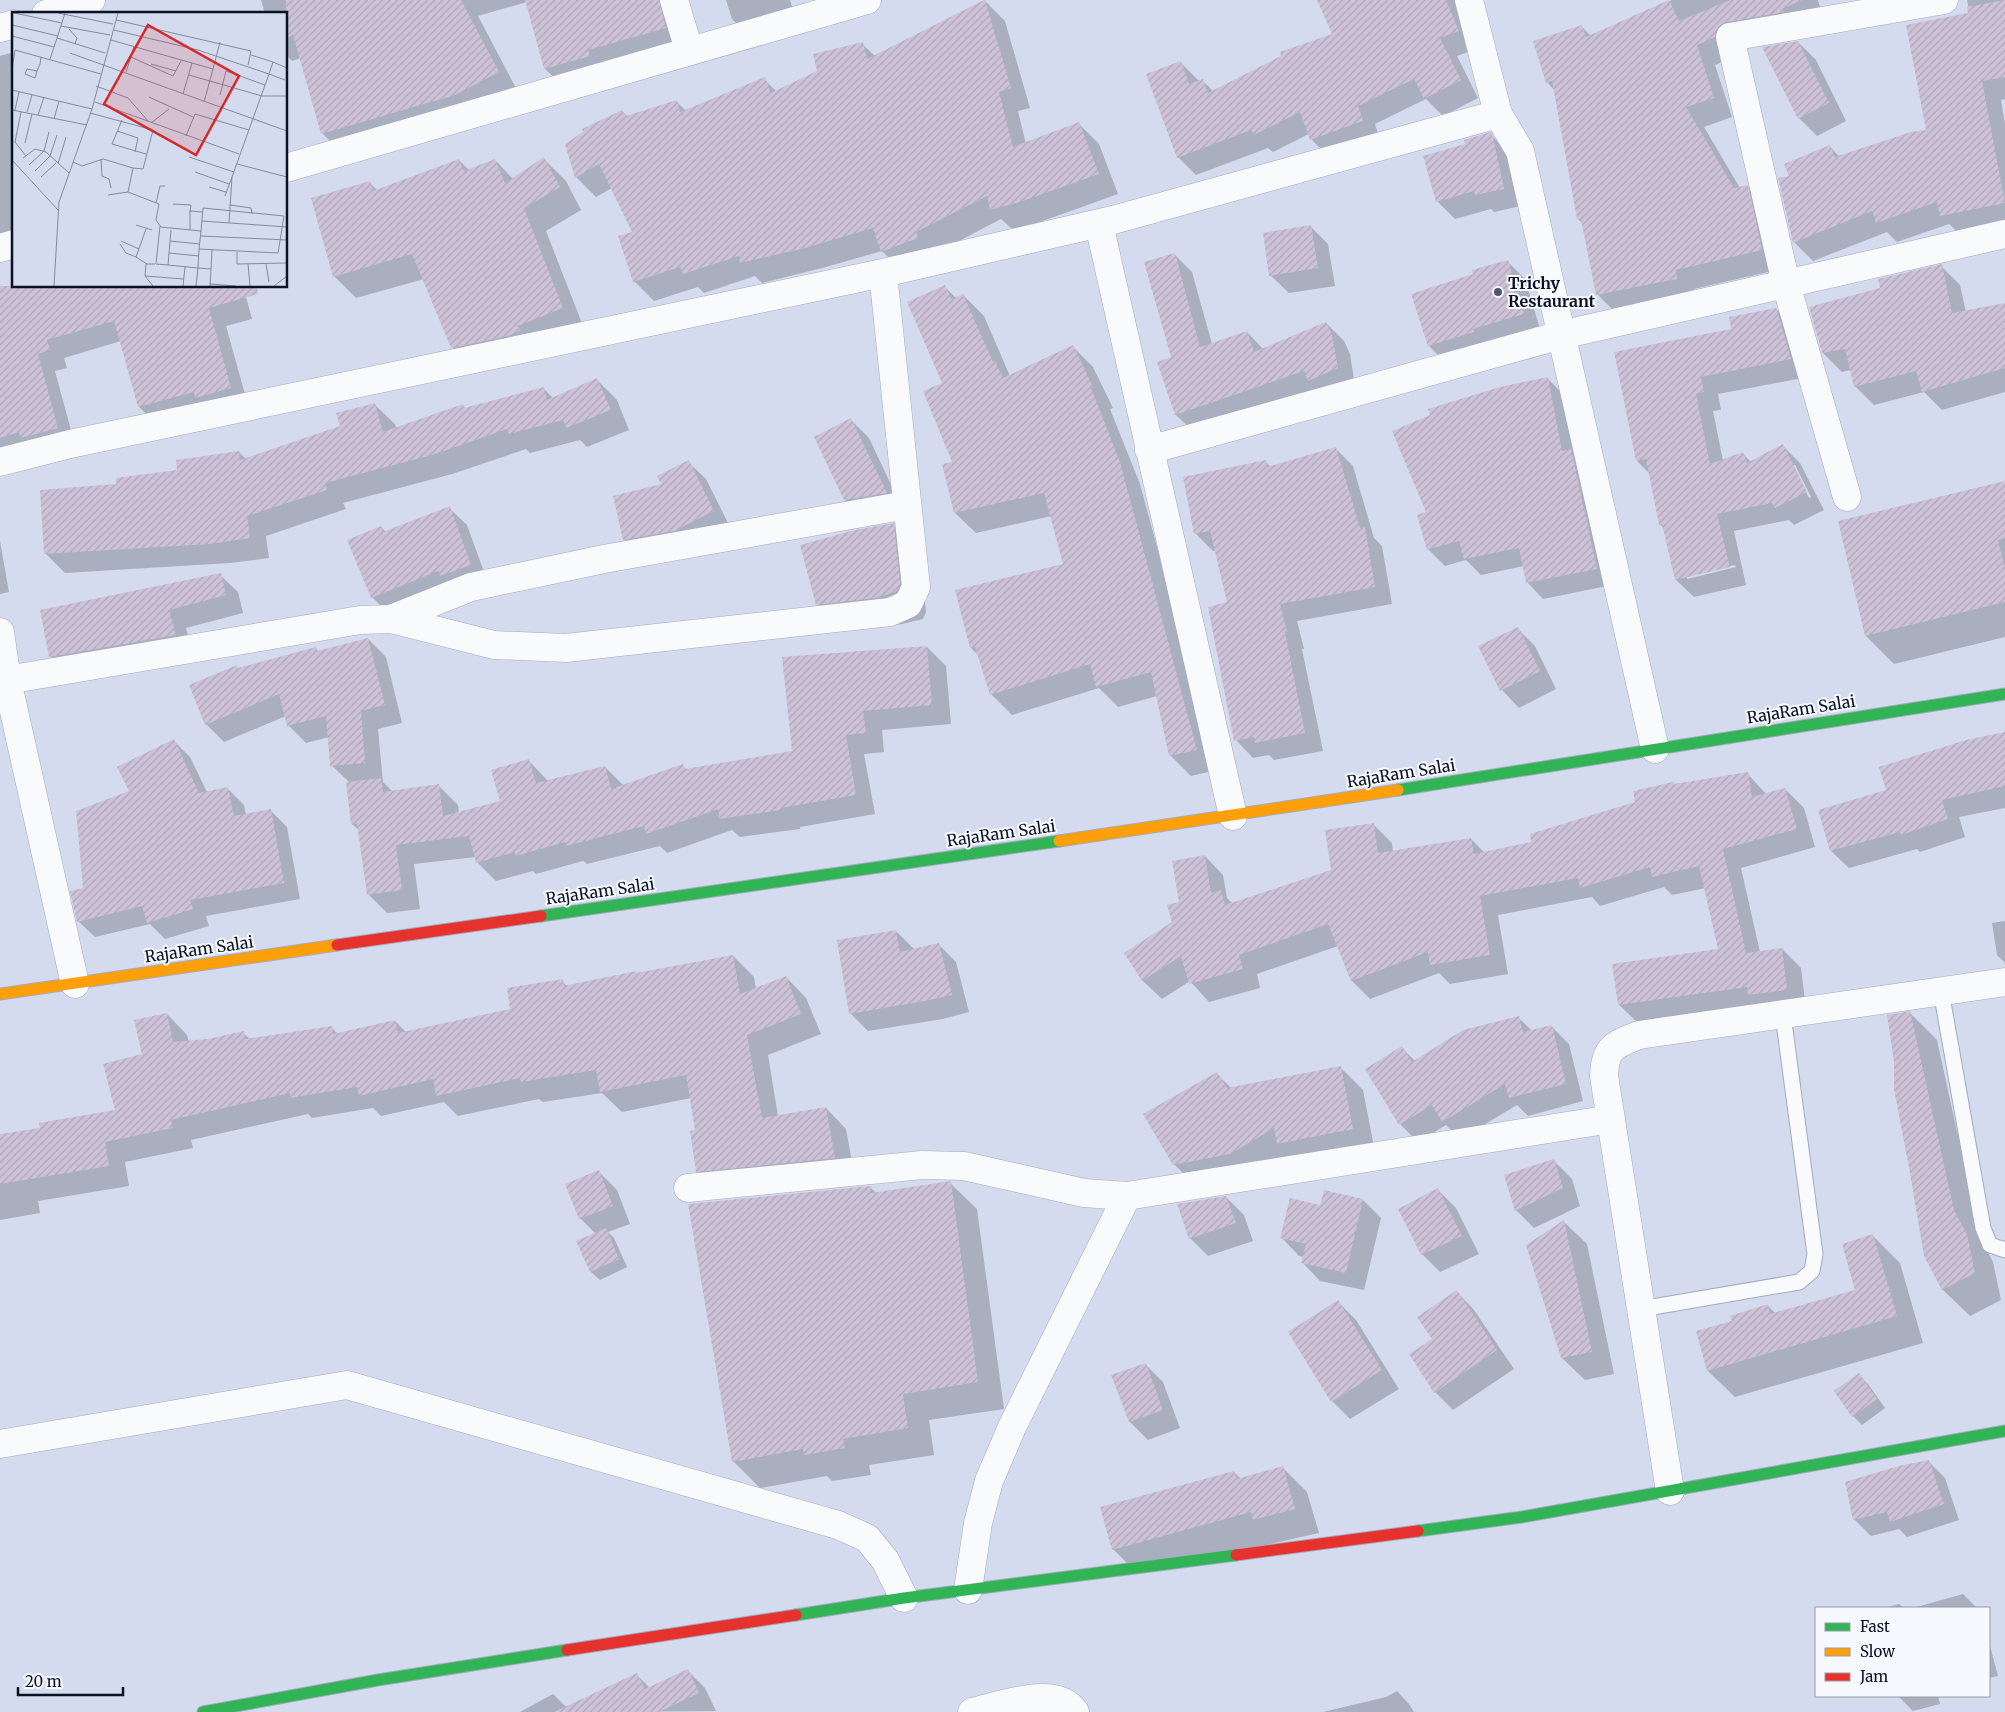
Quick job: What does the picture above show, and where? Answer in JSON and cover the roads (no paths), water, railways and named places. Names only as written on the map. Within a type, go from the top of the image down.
[{"type":"street","points":[[52,12],[91,0]]},
{"type":"street","points":[[674,0],[689,50]]},
{"type":"street","points":[[288,167],[493,110],[689,50],[867,0]]},
{"type":"street","points":[[1469,0],[1498,114],[1520,151],[1655,749]]},
{"type":"street","points":[[1848,497],[1786,284],[1730,37],[1944,0]]},
{"type":"street","points":[[0,462],[80,442],[883,273],[1098,224],[1498,114]]},
{"type":"street","points":[[1098,224],[1232,816]]},
{"type":"street","points":[[1149,450],[1561,335],[2005,234]]},
{"type":"street","points":[[7,680],[360,620],[391,619],[494,644],[566,648],[890,612],[908,604],[916,587],[883,273]]},
{"type":"street","points":[[391,619],[472,587],[604,559],[907,505]]},
{"type":"street","points":[[0,632],[7,680],[75,984]]},
{"type":"street","name":"RajaRam Salai","points":[[0,994],[1232,816],[2005,694]]},
{"type":"street","points":[[1670,1491],[1610,1119],[1604,1076],[1605,1058],[1616,1044],[1639,1035],[2005,982]]},
{"type":"street","points":[[688,1188],[931,1165],[964,1166],[1084,1193],[1127,1196],[1610,1119]]},
{"type":"street","points":[[968,1590],[978,1523],[989,1481],[1012,1426],[1127,1196]]},
{"type":"street","points":[[0,1444],[347,1385],[838,1525],[867,1538],[885,1560],[904,1598]]},
{"type":"street","points":[[202,1712],[378,1680],[904,1598],[1522,1517],[2005,1431]]},
{"type":"street","points":[[972,1712],[1033,1698],[1055,1698],[1071,1706],[1075,1712]]},
{"type":"lane","points":[[1941,991],[1983,1228],[1990,1245],[2005,1250]]},
{"type":"lane","points":[[1641,1309],[1799,1282],[1812,1271],[1815,1254],[1783,1014]]},
{"type":"place","name":"Trichy Restaurant","points":[[1498,292]]}]
